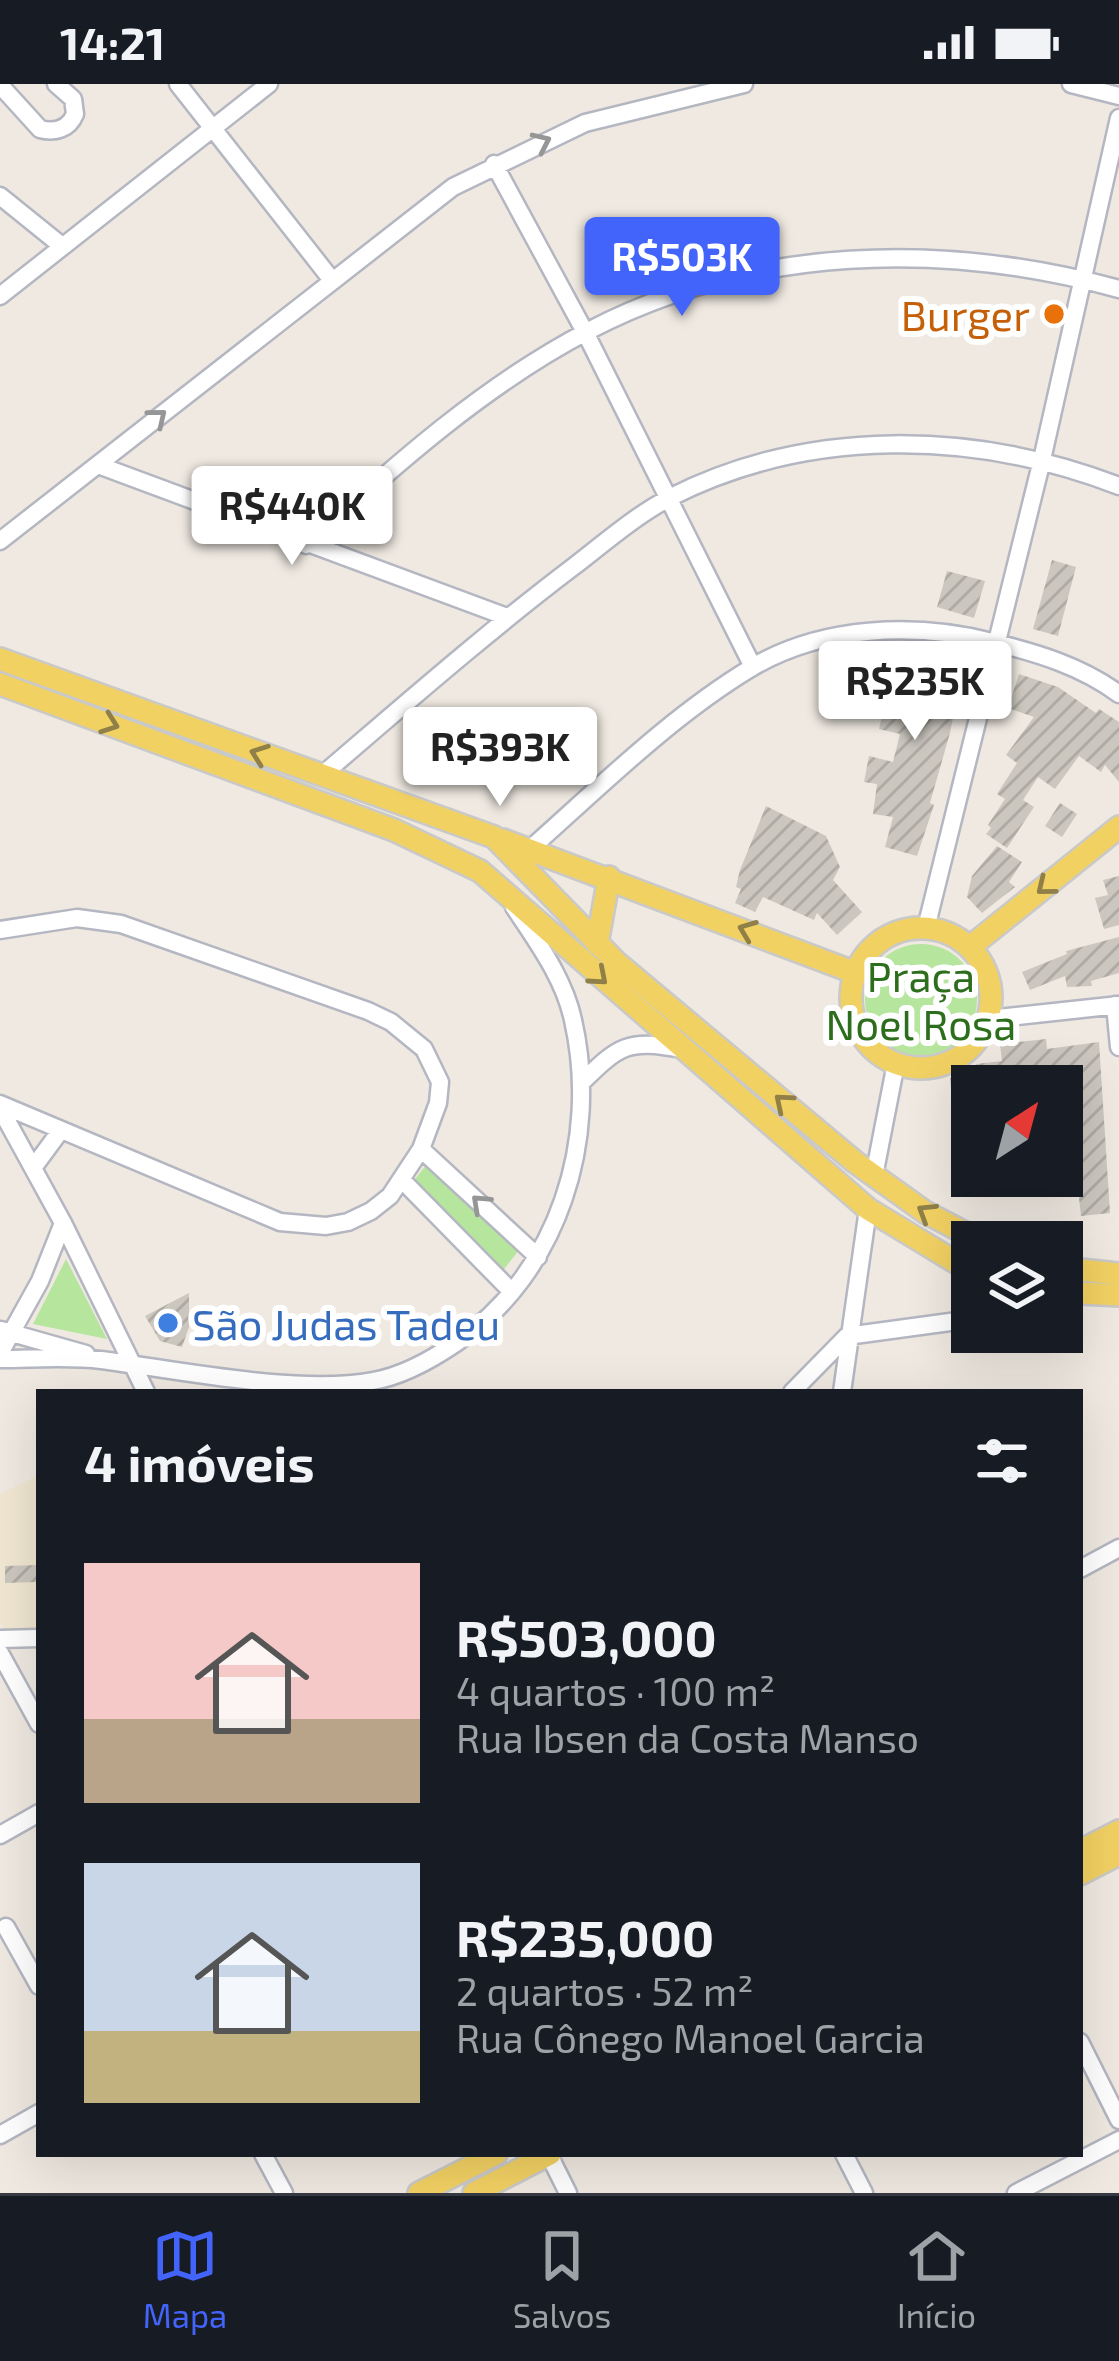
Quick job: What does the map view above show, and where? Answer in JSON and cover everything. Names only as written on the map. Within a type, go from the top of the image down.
[{"type":"main road","points":[[0,659],[609,877],[856,973]]},
{"type":"main road","points":[[0,685],[452,855],[500,886],[868,1209],[951,1259]]},
{"type":"main road","points":[[970,947],[1119,826]]},
{"type":"main road","points":[[494,837],[597,944],[874,1176],[951,1225]]},
{"type":"main road","points":[[597,944],[609,877]]},
{"type":"main road","points":[[926,928],[950,934],[970,947],[985,969],[992,994],[981,1037],[952,1062],[934,1067],[896,1064],[877,1052],[862,1036],[851,994],[867,953],[904,930],[926,928]]},
{"type":"main road","points":[[1083,1270],[1119,1274]]},
{"type":"main road","points":[[1083,1294],[1119,1295]]},
{"type":"main road","points":[[1083,1849],[1119,1831]]},
{"type":"main road","points":[[1083,1873],[1114,1862]]},
{"type":"main road","points":[[419,2193],[490,2157]]},
{"type":"main road","points":[[474,2193],[543,2157]]},
{"type":"street","points":[[0,85],[47,131],[68,125],[75,114],[73,99],[56,84]]},
{"type":"street","points":[[178,84],[331,279]]},
{"type":"street","points":[[0,296],[269,84]]},
{"type":"street","points":[[0,541],[432,200],[494,164],[585,123],[708,87],[744,84]]},
{"type":"street","points":[[1071,84],[1119,96]]},
{"type":"street","points":[[926,928],[1041,464],[1119,118]]},
{"type":"street","points":[[494,164],[585,332],[753,667]]},
{"type":"street","points":[[0,196],[62,246]]},
{"type":"street","points":[[306,545],[446,427],[585,332],[702,284],[843,259],[962,259],[1025,266],[1119,289]]},
{"type":"street","points":[[321,776],[506,617],[668,499],[756,463],[832,446],[915,445],[1041,464],[1119,486]]},
{"type":"street","points":[[98,465],[506,617]]},
{"type":"street","points":[[530,849],[665,733],[753,667],[792,651],[866,632],[936,632],[997,643],[1064,663],[1119,694]]},
{"type":"street","points":[[63,1222],[40,1281],[5,1331],[0,1356],[98,1360],[324,1384],[380,1380],[446,1350],[477,1329],[538,1256],[565,1200],[574,1166],[581,1084],[573,1017],[564,989],[500,886]]},
{"type":"street","points":[[0,930],[77,918],[121,924],[265,972],[392,1022],[424,1049],[440,1082],[433,1123],[402,1180],[371,1211],[326,1226],[280,1222],[0,1106]]},
{"type":"street","points":[[989,1019],[1117,1005],[1119,1047]]},
{"type":"street","points":[[581,1084],[621,1046],[650,1043],[682,1049]]},
{"type":"street","points":[[874,1176],[896,1064]]},
{"type":"street","points":[[0,1106],[144,1389]]},
{"type":"street","points":[[33,1168],[61,1130]]},
{"type":"street","points":[[422,1149],[538,1256]]},
{"type":"street","points":[[402,1180],[512,1292]]},
{"type":"street","points":[[842,1389],[868,1209]]},
{"type":"street","points":[[795,1389],[847,1336],[951,1322]]},
{"type":"street","points":[[5,1331],[98,1360]]},
{"type":"street","points":[[1083,1567],[1119,1548]]},
{"type":"street","points":[[0,1639],[36,1638]]},
{"type":"street","points":[[0,1653],[36,1719]]},
{"type":"street","points":[[0,1835],[36,1815]]},
{"type":"street","points":[[1083,1852],[1114,1862]]},
{"type":"street","points":[[6,1927],[36,1981]]},
{"type":"street","points":[[1083,2048],[1119,2120]]},
{"type":"street","points":[[0,2134],[36,2115]]},
{"type":"street","points":[[1016,2193],[1119,2140]]},
{"type":"street","points":[[264,2157],[284,2193]]},
{"type":"street","points":[[550,2157],[568,2193]]},
{"type":"street","points":[[846,2157],[864,2193]]},
{"type":"shaded area","points":[[36,1476],[36,1629],[6,1632],[0,1621],[0,1494]]},
{"type":"green space","name":"Praça Noel Rosa","points":[[921,944],[942,948],[961,960],[973,979],[977,1000],[973,1021],[961,1040],[942,1052],[921,1056],[900,1052],[881,1040],[869,1021],[865,1000],[869,979],[881,960],[900,948]]},
{"type":"green space","points":[[431,1159],[523,1245],[501,1273],[412,1183]]},
{"type":"green space","points":[[66,1259],[107,1339],[33,1324]]},
{"type":"building","points":[[1052,560],[1076,567],[1058,636],[1033,629]]},
{"type":"building","points":[[947,571],[985,581],[974,618],[937,607]]},
{"type":"building","points":[[922,648],[965,658],[930,803],[934,805],[917,856],[885,847],[893,817],[873,814],[877,784],[864,782],[869,756],[893,762],[900,734],[879,729],[891,655],[919,662]]},
{"type":"building","points":[[1019,674],[1058,687],[1096,713],[1099,709],[1119,722],[1119,782],[1105,765],[1101,772],[1079,756],[1055,789],[1038,777],[1023,800],[1034,807],[1007,848],[986,834],[1005,799],[997,794],[1017,763],[1006,755],[1034,717],[1008,708]]},
{"type":"building","points":[[1060,803],[1077,814],[1062,837],[1045,826]]},
{"type":"building","points":[[766,806],[826,836],[840,867],[833,880],[862,912],[837,935],[817,913],[814,920],[763,897],[755,912],[735,903],[741,889],[736,887],[740,870]]},
{"type":"building","points":[[997,846],[1022,862],[1009,882],[1015,887],[982,913],[967,897],[972,876]]},
{"type":"building","points":[[1119,876],[1119,925],[1104,929],[1095,898],[1108,895],[1103,880]]},
{"type":"building","points":[[1119,937],[1119,973],[1091,981],[1092,986],[1067,987],[1065,976],[1030,990],[1022,972],[1066,951]]},
{"type":"building","points":[[1046,1039],[1047,1049],[1099,1042],[1110,1213],[1081,1216],[1083,1065],[976,1065],[1002,1061],[1000,1044]]},
{"type":"building","name":"São Judas Tadeu","points":[[189,1293],[189,1327],[182,1347],[160,1341],[145,1316]]},
{"type":"building","points":[[36,1565],[36,1582],[5,1583],[5,1566]]},
{"type":"place","name":"Burger","points":[[1054,314]]},
{"type":"place","name":"São Judas Tadeu","points":[[168,1323]]}]
